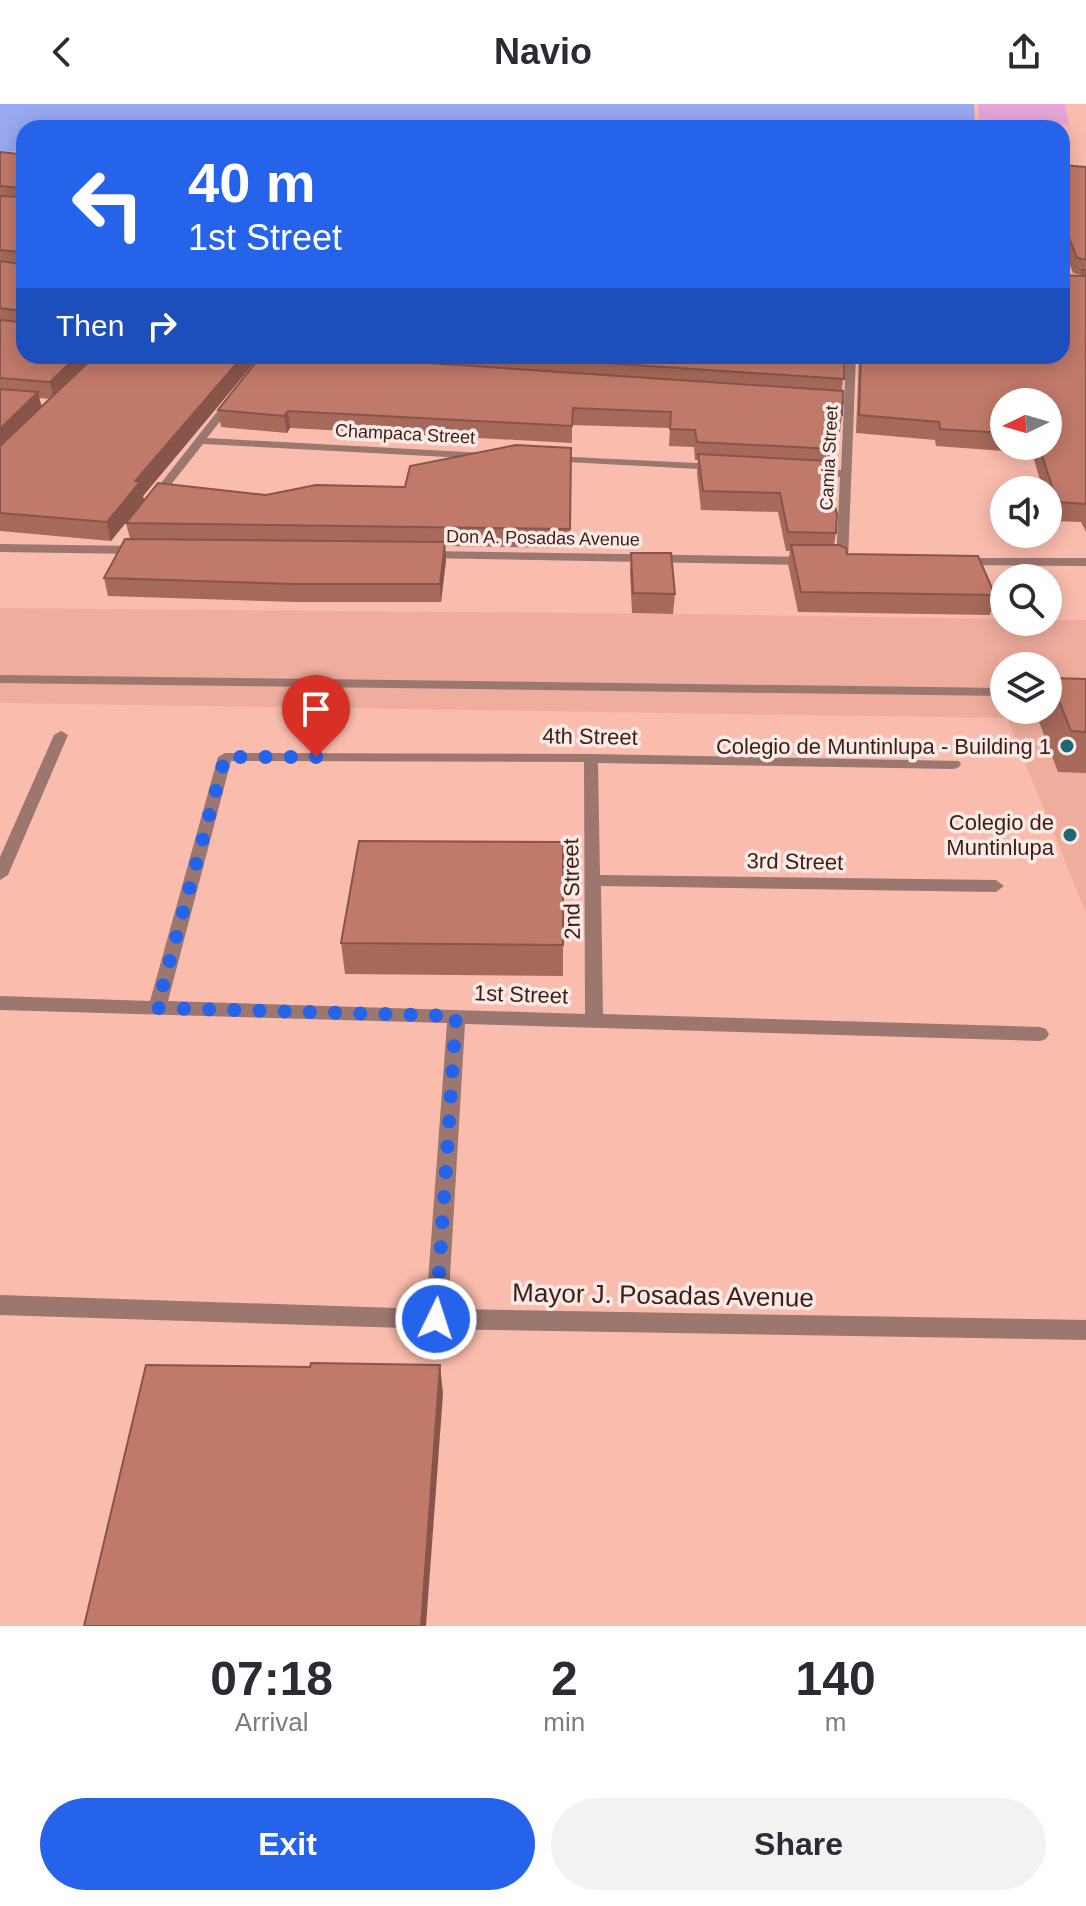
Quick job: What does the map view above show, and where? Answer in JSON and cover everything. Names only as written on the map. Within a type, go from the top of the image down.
[{"type":"street","name":"Camia Street","points":[[842,561],[851,364]]},
{"type":"street","points":[[143,513],[236,396]]},
{"type":"street","points":[[802,398],[850,402]]},
{"type":"street","name":"Champaca Street","points":[[201,441],[504,457]]},
{"type":"street","points":[[535,458],[731,468]]},
{"type":"street","points":[[789,471],[847,474]]},
{"type":"street","points":[[115,549],[124,537]]},
{"type":"street","points":[[0,548],[158,550]]},
{"type":"street","name":"Don A. Posadas Avenue","points":[[413,554],[857,561]]},
{"type":"street","points":[[947,562],[1086,562]]},
{"type":"street","points":[[0,679],[990,692]]},
{"type":"street","points":[[0,875],[61,735]]},
{"type":"street","name":"4th Street","points":[[157,1008],[225,757],[591,758],[954,764]]},
{"type":"street","name":"2nd Street","points":[[591,758],[594,1020]]},
{"type":"street","name":"3rd Street","points":[[593,880],[996,886]]},
{"type":"street","name":"1st Street","points":[[0,1003],[1040,1034]]},
{"type":"street","points":[[436,1319],[456,1016]]},
{"type":"street","name":"Mayor J. Posadas Avenue","points":[[0,1305],[436,1319],[1086,1330]]},
{"type":"shaded area","points":[[978,104],[1065,104],[1068,120],[994,120],[979,119]]},
{"type":"shaded area","points":[[0,608],[990,619],[990,636],[1062,636],[1062,621],[1086,620],[1086,913],[1009,724],[1062,724],[1062,652],[990,652],[990,718],[0,703]]},
{"type":"water","points":[[0,104],[974,104],[975,120],[16,120],[16,151],[0,152]]},
{"type":"building","points":[[0,152],[16,154],[16,188],[0,186]]},
{"type":"building","points":[[1070,166],[1086,167],[1086,260],[1077,258],[1070,241]]},
{"type":"building","points":[[0,196],[16,197],[16,252],[0,250]]},
{"type":"building","points":[[0,261],[16,263],[16,310],[0,308]]},
{"type":"building","points":[[1082,270],[1086,270],[1086,504],[1062,502],[1062,476],[1049,476],[1044,460],[1062,460],[1062,388],[990,388],[990,432],[940,429],[939,422],[859,415],[861,364],[1070,364],[1070,275],[1084,276]]},
{"type":"building","points":[[0,320],[16,322],[16,364],[69,364],[50,382],[0,378]]},
{"type":"building","points":[[87,364],[236,364],[135,481],[140,482],[107,522],[0,513],[0,446]]},
{"type":"building","points":[[255,364],[443,364],[843,391],[842,415],[838,414],[832,449],[697,442],[695,430],[670,429],[671,412],[573,408],[572,426],[288,411],[284,416],[218,410]]},
{"type":"building","points":[[620,364],[845,364],[844,379]]},
{"type":"building","points":[[0,389],[38,392],[0,429]]},
{"type":"building","points":[[516,445],[571,448],[570,529],[126,523],[158,483],[266,495],[316,485],[405,487],[410,466]]},
{"type":"building","points":[[698,454],[830,461],[827,476],[837,514],[836,533],[788,532],[780,493],[703,491]]},
{"type":"building","points":[[125,539],[445,542],[440,584],[293,584],[104,578]]},
{"type":"building","points":[[791,545],[839,545],[846,548],[847,554],[978,556],[990,584],[990,595],[801,592]]},
{"type":"building","points":[[631,553],[671,553],[675,594],[633,593]]},
{"type":"building","points":[[1062,678],[1086,679],[1086,732],[1071,731],[1062,708]]},
{"type":"building","points":[[359,841],[563,842],[563,945],[341,943]]},
{"type":"building","points":[[311,1363],[440,1365],[421,1626],[84,1626],[146,1365],[310,1367]]},
{"type":"place","name":"Colegio de Muntinlupa - Building 1","points":[[1067,746]]},
{"type":"place","name":"Colegio de Muntinlupa","points":[[1070,835]]},
{"type":"route","points":[[316,757],[225,757],[157,1008],[456,1016],[436,1319]]}]
